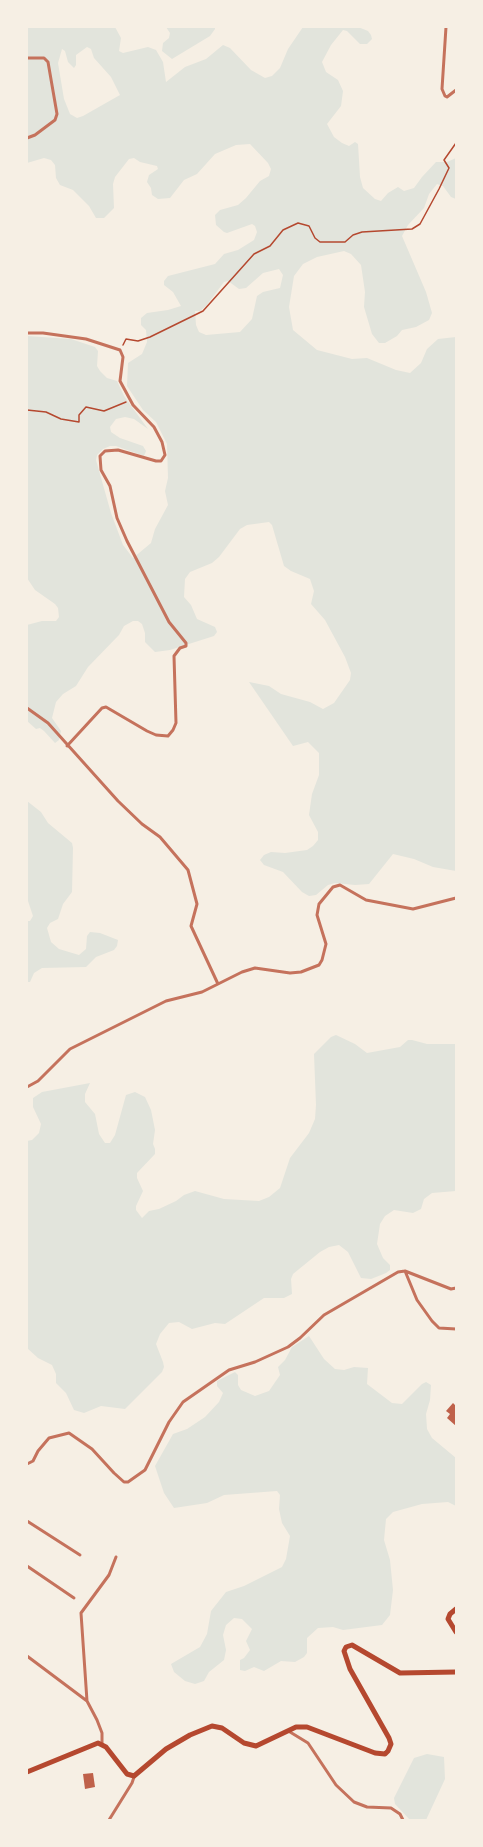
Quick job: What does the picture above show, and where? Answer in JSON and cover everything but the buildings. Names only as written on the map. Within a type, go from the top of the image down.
[{"type":"main road","points":[[456,1609],[448,1619],[456,1632]]},
{"type":"main road","points":[[27,1772],[89,1746],[102,1744],[127,1774],[134,1776],[166,1749],[208,1727],[216,1726],[244,1743],[256,1746],[296,1728],[307,1727],[380,1755],[388,1751],[390,1738],[345,1657],[344,1651],[349,1646],[360,1648],[400,1672],[456,1672]]},
{"type":"street","points":[[446,27],[442,89],[447,97],[456,90]]},
{"type":"street","points":[[27,58],[44,58],[48,62],[57,114],[55,120],[35,135],[27,138]]},
{"type":"street","points":[[27,333],[86,339],[120,350],[123,357],[120,379],[131,401],[154,427],[165,450],[164,457],[161,461],[156,461],[118,450],[105,451],[100,456],[101,470],[110,486],[117,518],[127,541],[169,622],[186,643],[186,646],[180,648],[174,656],[176,723],[168,736],[156,735],[106,707],[102,708],[67,746]]},
{"type":"street","points":[[27,708],[48,723],[118,801],[142,824],[160,837],[188,870],[197,903],[191,926],[218,984]]},
{"type":"street","points":[[27,1087],[38,1081],[70,1049],[166,1001],[202,992],[255,968],[290,973],[301,972],[319,965],[326,944],[317,915],[319,904],[333,887],[340,885],[366,900],[412,909],[456,898]]},
{"type":"street","points":[[405,1271],[417,1300],[432,1321],[439,1328],[456,1329]]},
{"type":"street","points":[[27,1464],[33,1461],[49,1438],[69,1433],[87,1444],[114,1473],[124,1482],[128,1482],[145,1470],[169,1422],[183,1402],[229,1370],[255,1362],[288,1347],[324,1315],[398,1272],[405,1271],[451,1289],[456,1288]]},
{"type":"street","points":[[27,1521],[80,1555]]},
{"type":"street","points":[[102,1744],[99,1726],[87,1701],[81,1613],[109,1575],[116,1557]]},
{"type":"street","points":[[27,1566],[74,1598]]},
{"type":"street","points":[[27,1656],[87,1701]]},
{"type":"street","points":[[288,1731],[308,1743],[336,1785],[354,1802],[367,1807],[391,1808],[400,1814],[403,1820]]},
{"type":"street","points":[[109,1820],[134,1776]]},
{"type":"path","points":[[120,350],[126,339],[138,341],[150,337],[202,310],[254,254],[270,246],[283,230],[298,223],[309,226],[315,238],[320,242],[345,242],[353,235],[362,232],[412,229],[420,224],[439,189],[449,168],[444,160],[456,143]]},
{"type":"path","points":[[27,410],[46,412],[53,417],[79,422],[79,415],[86,407],[104,411],[131,401]]},
{"type":"shaded area","points":[[27,27],[115,27],[121,38],[119,51],[123,53],[148,47],[156,50],[163,62],[166,82],[185,67],[206,59],[223,45],[230,48],[251,70],[265,78],[272,76],[280,68],[288,49],[303,27],[358,27],[368,31],[371,35],[372,39],[367,44],[360,44],[343,30],[331,45],[322,62],[326,72],[338,80],[343,91],[341,106],[327,124],[334,137],[342,143],[349,146],[355,142],[358,144],[363,188],[375,199],[381,201],[398,187],[404,191],[414,188],[436,162],[447,162],[456,158],[456,199],[451,197],[443,186],[437,184],[429,194],[424,208],[408,225],[402,236],[426,292],[432,313],[429,320],[416,327],[402,330],[385,343],[379,343],[372,334],[364,307],[365,292],[361,265],[351,254],[344,251],[317,257],[303,264],[294,276],[289,307],[293,330],[317,350],[352,359],[367,358],[410,373],[421,363],[427,349],[438,339],[456,337],[456,871],[433,867],[393,854],[369,884],[335,883],[328,885],[316,895],[309,896],[302,892],[283,872],[264,865],[260,860],[271,852],[307,850],[318,840],[318,832],[309,815],[312,794],[319,775],[319,753],[308,742],[293,746],[249,682],[269,686],[281,694],[310,702],[323,709],[334,703],[350,680],[351,673],[325,620],[311,604],[314,591],[310,579],[284,566],[272,525],[269,522],[247,525],[240,529],[219,557],[212,563],[190,572],[185,579],[184,597],[191,605],[197,619],[215,627],[217,632],[214,636],[170,650],[155,652],[145,642],[142,624],[133,621],[124,626],[119,635],[88,667],[76,686],[63,694],[56,702],[52,718],[61,731],[59,740],[55,743],[44,731],[40,728],[36,729],[27,721],[27,625],[42,621],[56,621],[59,617],[55,604],[35,590],[27,578],[27,336],[71,339],[95,347],[98,351],[97,366],[100,371],[107,378],[117,381],[124,396],[148,429],[134,419],[125,417],[116,419],[110,427],[111,432],[120,438],[143,446],[146,451],[144,456],[110,446],[97,455],[96,460],[123,545],[133,558],[151,543],[155,529],[168,505],[165,491],[168,478],[167,444],[156,422],[143,410],[127,386],[128,363],[142,354],[147,342],[146,330],[141,325],[141,318],[147,313],[181,306],[173,292],[164,285],[168,276],[215,264],[224,254],[238,250],[254,240],[257,232],[252,224],[227,233],[216,225],[215,215],[220,210],[238,205],[260,181],[269,176],[271,169],[250,144],[236,145],[215,154],[197,174],[184,180],[170,198],[158,199],[152,195],[147,182],[149,175],[158,169],[157,166],[140,162],[134,158],[129,159],[115,177],[114,208],[104,218],[96,218],[89,206],[73,190],[60,185],[56,178],[55,165],[51,160],[44,158],[27,163]],"holes":[[[87,47],[91,49],[94,58],[111,77],[120,95],[77,118],[70,114],[64,99],[58,63],[62,49],[65,51],[68,62],[74,68],[76,55]],[[279,269],[283,275],[280,288],[263,292],[257,296],[252,319],[240,332],[206,335],[199,332],[195,311],[200,311],[206,306],[224,282],[228,281],[239,289],[246,288],[263,273]]]},
{"type":"shaded area","points":[[166,27],[215,27],[215,29],[210,36],[172,59],[162,51],[163,43],[169,38],[170,33]]},
{"type":"shaded area","points":[[27,801],[72,843],[73,848],[72,892],[63,904],[58,919],[50,923],[47,928],[51,942],[59,949],[79,955],[86,949],[87,936],[90,932],[118,940],[114,950],[96,957],[86,967],[42,968],[34,973],[30,982],[27,982],[27,921],[30,921],[33,916],[27,898]]},
{"type":"shaded area","points":[[336,1035],[367,1053],[400,1047],[408,1040],[427,1044],[456,1044],[456,1191],[432,1193],[424,1199],[421,1209],[413,1213],[394,1210],[385,1216],[380,1224],[377,1244],[383,1258],[390,1265],[390,1270],[386,1273],[371,1279],[361,1278],[348,1252],[339,1245],[329,1247],[293,1274],[292,1294],[284,1298],[264,1298],[225,1324],[215,1323],[192,1329],[179,1322],[169,1323],[160,1334],[156,1344],[163,1362],[162,1372],[125,1409],[101,1406],[84,1413],[74,1410],[66,1393],[56,1383],[56,1374],[52,1365],[38,1358],[27,1348],[27,1141],[32,1140],[39,1133],[41,1124],[33,1107],[33,1098],[42,1092],[90,1083],[85,1094],[85,1102],[95,1114],[99,1134],[105,1143],[110,1143],[115,1135],[126,1095],[135,1092],[145,1097],[151,1110],[155,1130],[153,1144],[155,1154],[137,1173],[143,1191],[136,1210],[142,1218],[149,1211],[159,1209],[195,1191],[224,1199],[259,1201],[269,1197],[280,1188],[290,1158],[309,1133],[315,1119],[316,1105],[314,1054]]},
{"type":"shaded area","points":[[309,1336],[324,1359],[335,1369],[368,1368],[367,1384],[392,1403],[402,1404],[422,1384],[426,1382],[431,1385],[426,1414],[427,1429],[432,1438],[456,1458],[456,1506],[448,1502],[422,1504],[393,1512],[386,1519],[384,1540],[390,1560],[393,1590],[390,1615],[382,1625],[343,1630],[333,1627],[318,1628],[307,1638],[307,1653],[304,1657],[295,1662],[281,1661],[264,1671],[254,1667],[245,1671],[240,1670],[240,1660],[250,1650],[246,1641],[252,1629],[242,1619],[234,1618],[226,1625],[223,1635],[226,1650],[224,1660],[209,1672],[204,1681],[195,1684],[185,1681],[174,1672],[171,1664],[200,1647],[207,1634],[211,1611],[226,1592],[244,1586],[282,1567],[286,1559],[290,1536],[282,1523],[279,1509],[280,1495],[277,1491],[224,1495],[207,1503],[174,1508],[164,1493],[155,1466],[173,1434],[187,1429],[205,1417],[219,1402],[223,1393],[217,1386],[217,1381],[235,1372],[238,1375],[238,1385],[241,1390],[255,1396],[269,1391],[280,1375],[278,1367],[292,1347]]},
{"type":"shaded area","points":[[427,1754],[444,1757],[445,1779],[426,1820],[410,1820],[395,1804],[394,1798],[414,1758]]}]
